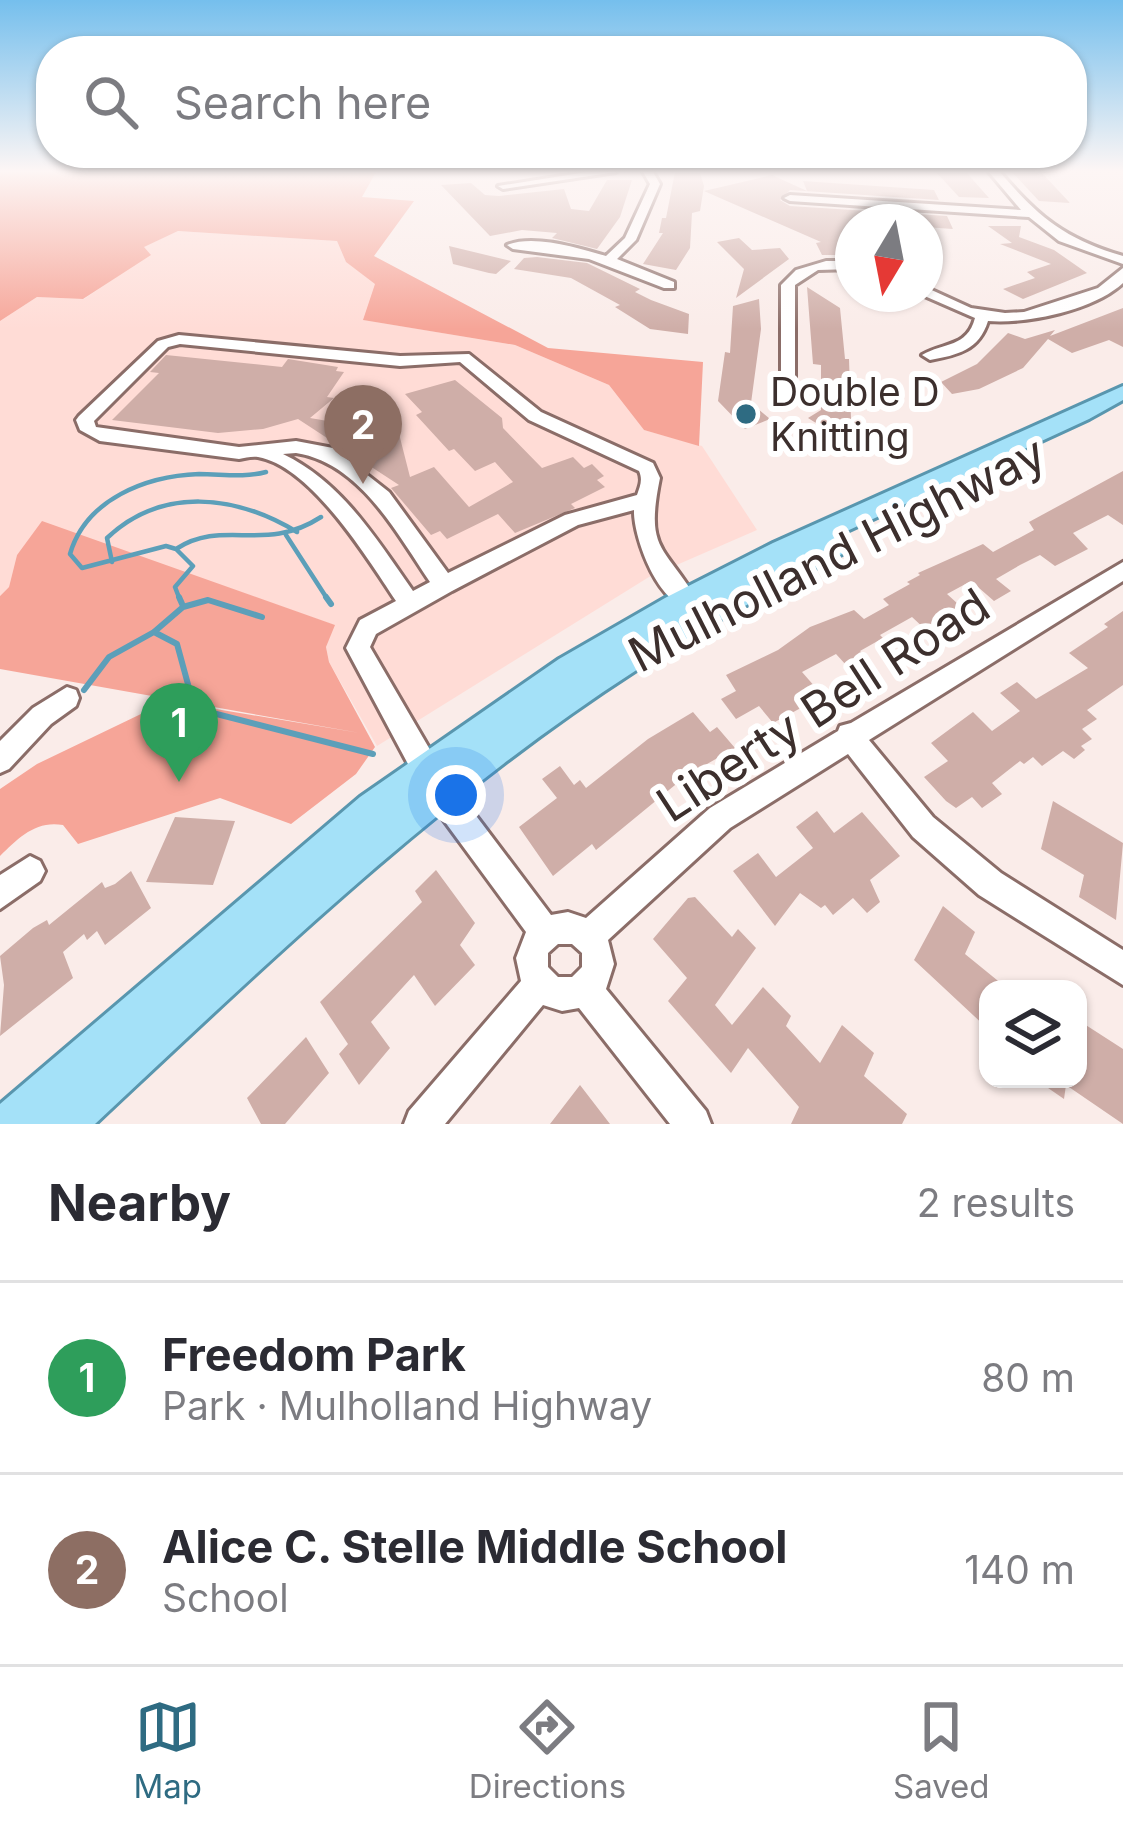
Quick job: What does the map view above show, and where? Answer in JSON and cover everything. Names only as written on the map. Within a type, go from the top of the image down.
[{"type":"main road","name":"Mulholland Highway","points":[[12,1124],[433,782],[686,600],[786,548],[892,503],[1123,392]]},
{"type":"main road","name":"Mulholland Highway","points":[[61,1124],[433,782],[704,613],[1123,409]]},
{"type":"street","points":[[610,257],[630,240],[637,224]]},
{"type":"street","points":[[1040,224],[1072,245],[1123,260]]},
{"type":"street","points":[[513,245],[577,249],[610,257],[669,286]]},
{"type":"street","points":[[787,395],[788,285],[795,275],[812,267],[835,266]]},
{"type":"street","points":[[943,299],[982,316],[1036,318],[1114,286],[1123,272]]},
{"type":"street","points":[[930,355],[958,351],[972,342],[982,316]]},
{"type":"street","points":[[444,585],[382,497],[327,452],[296,447],[262,452],[100,435],[89,430],[85,420],[163,344],[179,338],[400,361],[464,357],[535,416],[592,446],[625,454],[646,466],[651,478],[644,500],[644,535],[660,567],[686,600]]},
{"type":"street","points":[[262,452],[290,463],[346,511],[410,604]]},
{"type":"street","points":[[545,932],[433,782],[358,648],[368,627],[444,585],[572,520],[644,500]]},
{"type":"street","points":[[598,515],[644,535]]},
{"type":"street","name":"Liberty Bell Road","points":[[588,937],[720,818],[1123,570]]},
{"type":"street","points":[[0,760],[42,716],[67,698]]},
{"type":"street","points":[[849,735],[923,827],[990,884],[1123,969]]},
{"type":"street","points":[[0,894],[30,871]]},
{"type":"street","points":[[572,925],[588,937],[596,957],[585,988],[577,995],[557,996],[540,983],[533,962],[545,932],[572,925]]},
{"type":"street","points":[[422,1124],[540,983]]},
{"type":"street","points":[[585,988],[693,1124]]},
{"type":"shaded area","points":[[0,224],[397,224],[374,256],[548,348],[703,362],[699,446],[644,430],[609,385],[515,345],[363,320],[375,284],[346,262],[337,241],[178,231],[144,247],[151,255],[83,299],[37,297],[0,321]]},
{"type":"shaded area","points":[[178,231],[337,241],[346,262],[376,284],[364,320],[515,345],[609,385],[644,430],[702,446],[757,530],[649,577],[377,746],[329,662],[326,647],[334,625],[42,522],[17,555],[9,587],[0,596],[0,321],[37,297],[84,299],[150,254],[143,247]]},
{"type":"shaded area","points":[[42,521],[335,625],[326,647],[329,662],[375,747],[356,774],[291,824],[220,798],[78,844],[63,825],[44,825],[0,856],[0,789],[37,764],[168,701],[360,733],[0,669],[0,596],[9,587],[17,555]]},
{"type":"building","points":[[479,224],[615,224],[597,249],[552,238],[557,233],[522,230],[490,236]]},
{"type":"building","points":[[661,224],[691,224],[690,248],[676,270],[643,264],[663,233],[659,233]]},
{"type":"building","points":[[781,224],[835,224],[835,255],[822,255],[816,243],[821,242]]},
{"type":"building","points":[[988,226],[1021,226],[1019,237],[1054,250],[1087,273],[1023,299],[1003,289],[1035,278],[1027,272],[1051,264],[1000,244],[1012,243]]},
{"type":"building","points":[[739,238],[752,250],[780,248],[789,259],[736,298],[744,269],[717,242]]},
{"type":"building","points":[[449,246],[511,261],[496,274],[489,273],[453,264]]},
{"type":"building","points":[[524,258],[587,263],[640,289],[635,292],[689,314],[688,334],[650,329],[615,307],[620,305],[571,278],[514,269]]},
{"type":"building","points":[[807,287],[840,312],[845,359],[849,359],[851,419],[862,426],[835,435],[808,418],[821,410],[821,365],[813,364]]},
{"type":"building","points":[[759,299],[761,329],[751,403],[770,419],[745,429],[718,401],[725,352],[730,353],[733,306]]},
{"type":"building","points":[[1123,308],[1123,347],[1109,340],[1072,353],[1048,339],[1023,368],[979,389],[952,394],[941,382],[977,364],[1008,333],[1025,339],[1055,330],[1050,336]]},
{"type":"building","points":[[166,355],[282,367],[288,359],[338,367],[336,371],[344,372],[327,397],[334,398],[310,418],[351,425],[396,422],[410,477],[434,467],[469,507],[513,482],[495,462],[475,471],[454,449],[449,451],[416,415],[422,412],[405,394],[455,380],[502,418],[503,428],[542,468],[573,457],[584,468],[592,464],[604,476],[597,480],[605,487],[571,504],[575,508],[515,533],[498,514],[447,539],[440,531],[431,535],[391,488],[399,485],[298,419],[263,429],[218,433],[112,420],[159,373],[150,372]]},
{"type":"building","points":[[1123,471],[1123,525],[1108,515],[1073,533],[1088,549],[1055,566],[1040,555],[1020,565],[996,579],[1011,591],[994,601],[971,581],[947,594],[968,613],[927,631],[912,617],[880,635],[883,638],[860,651],[875,667],[857,677],[836,654],[802,672],[823,696],[773,723],[759,706],[736,719],[721,699],[736,691],[726,675],[778,650],[810,627],[854,610],[864,619],[889,605],[883,599],[910,584],[907,582],[918,573],[983,544],[993,552],[1034,530],[1029,522]]},
{"type":"building","points":[[1123,611],[1123,685],[1087,710],[1097,719],[1082,729],[1092,739],[1081,746],[1085,750],[1074,759],[1063,751],[1042,766],[1033,757],[1024,764],[1020,761],[992,783],[1002,794],[982,808],[972,797],[956,808],[946,801],[924,777],[948,761],[931,743],[973,712],[992,731],[1020,711],[1000,693],[1017,682],[1036,699],[1088,668],[1069,653]]},
{"type":"building","points":[[693,712],[710,732],[717,727],[735,748],[686,776],[596,850],[592,844],[553,876],[519,827],[557,798],[542,779],[560,766],[574,785],[580,780],[586,788],[648,739]]},
{"type":"building","points":[[1053,801],[1123,843],[1116,920],[1079,897],[1084,875],[1041,849]]},
{"type":"building","points":[[817,811],[834,833],[862,812],[900,856],[870,880],[880,902],[867,913],[853,898],[833,915],[825,905],[821,908],[800,893],[775,926],[733,871],[758,853],[776,877],[813,848],[796,827]]},
{"type":"building","points":[[175,817],[235,821],[213,885],[146,882]]},
{"type":"building","points":[[436,870],[475,923],[460,945],[475,965],[435,1006],[414,975],[371,1022],[390,1048],[359,1085],[339,1054],[348,1044],[320,1002],[422,902],[415,891]]},
{"type":"building","points":[[131,871],[151,908],[105,945],[97,931],[87,940],[84,934],[63,952],[73,978],[0,1036],[4,985],[0,956],[33,928],[47,920],[49,925],[102,882],[105,888]]},
{"type":"building","points":[[695,897],[732,937],[738,929],[756,948],[715,1005],[732,1025],[763,987],[791,1016],[786,1026],[820,1063],[842,1025],[874,1053],[864,1076],[907,1114],[902,1124],[791,1124],[799,1107],[748,1048],[731,1073],[668,1001],[687,978],[653,939],[688,898]]},
{"type":"building","points":[[943,906],[975,932],[965,954],[997,980],[979,980],[979,1021],[914,960]]},
{"type":"building","points":[[1087,1026],[1123,1049],[1123,1124],[1070,1088],[1087,1088]]},
{"type":"building","points":[[306,1037],[329,1073],[285,1124],[261,1124],[247,1098]]},
{"type":"building","points":[[580,1085],[610,1124],[550,1124]]},
{"type":"building","points":[[1048,1088],[1066,1088],[1064,1099]]},
{"type":"waterway","points":[[112,560],[82,568],[70,554],[89,519],[121,494],[179,476],[266,472]]},
{"type":"waterway","points":[[112,560],[107,538],[128,521],[175,503],[225,504],[293,530]]},
{"type":"waterway","points":[[293,530],[321,517]]},
{"type":"waterway","points":[[176,549],[211,536],[293,530]]},
{"type":"waterway","points":[[293,530],[297,532]]},
{"type":"waterway","points":[[286,535],[327,598]]},
{"type":"waterway","points":[[112,560],[166,546],[176,549]]},
{"type":"waterway","points":[[176,549],[193,566],[175,587],[180,600]]},
{"type":"waterway","points":[[179,597],[183,606]]},
{"type":"waterway","points":[[327,598],[331,604]]},
{"type":"waterway","points":[[154,632],[183,607],[208,600],[262,617]]},
{"type":"waterway","points":[[84,690],[109,657],[154,632]]},
{"type":"waterway","points":[[154,632],[177,644],[189,688],[201,710],[373,754]]},
{"type":"place","name":"Double D Knitting","points":[[746,414]]},
{"type":"place","name":"Alice C. Stelle Middle School","points":[[363,484]]},
{"type":"place","name":"Freedom Park","points":[[179,782]]}]
